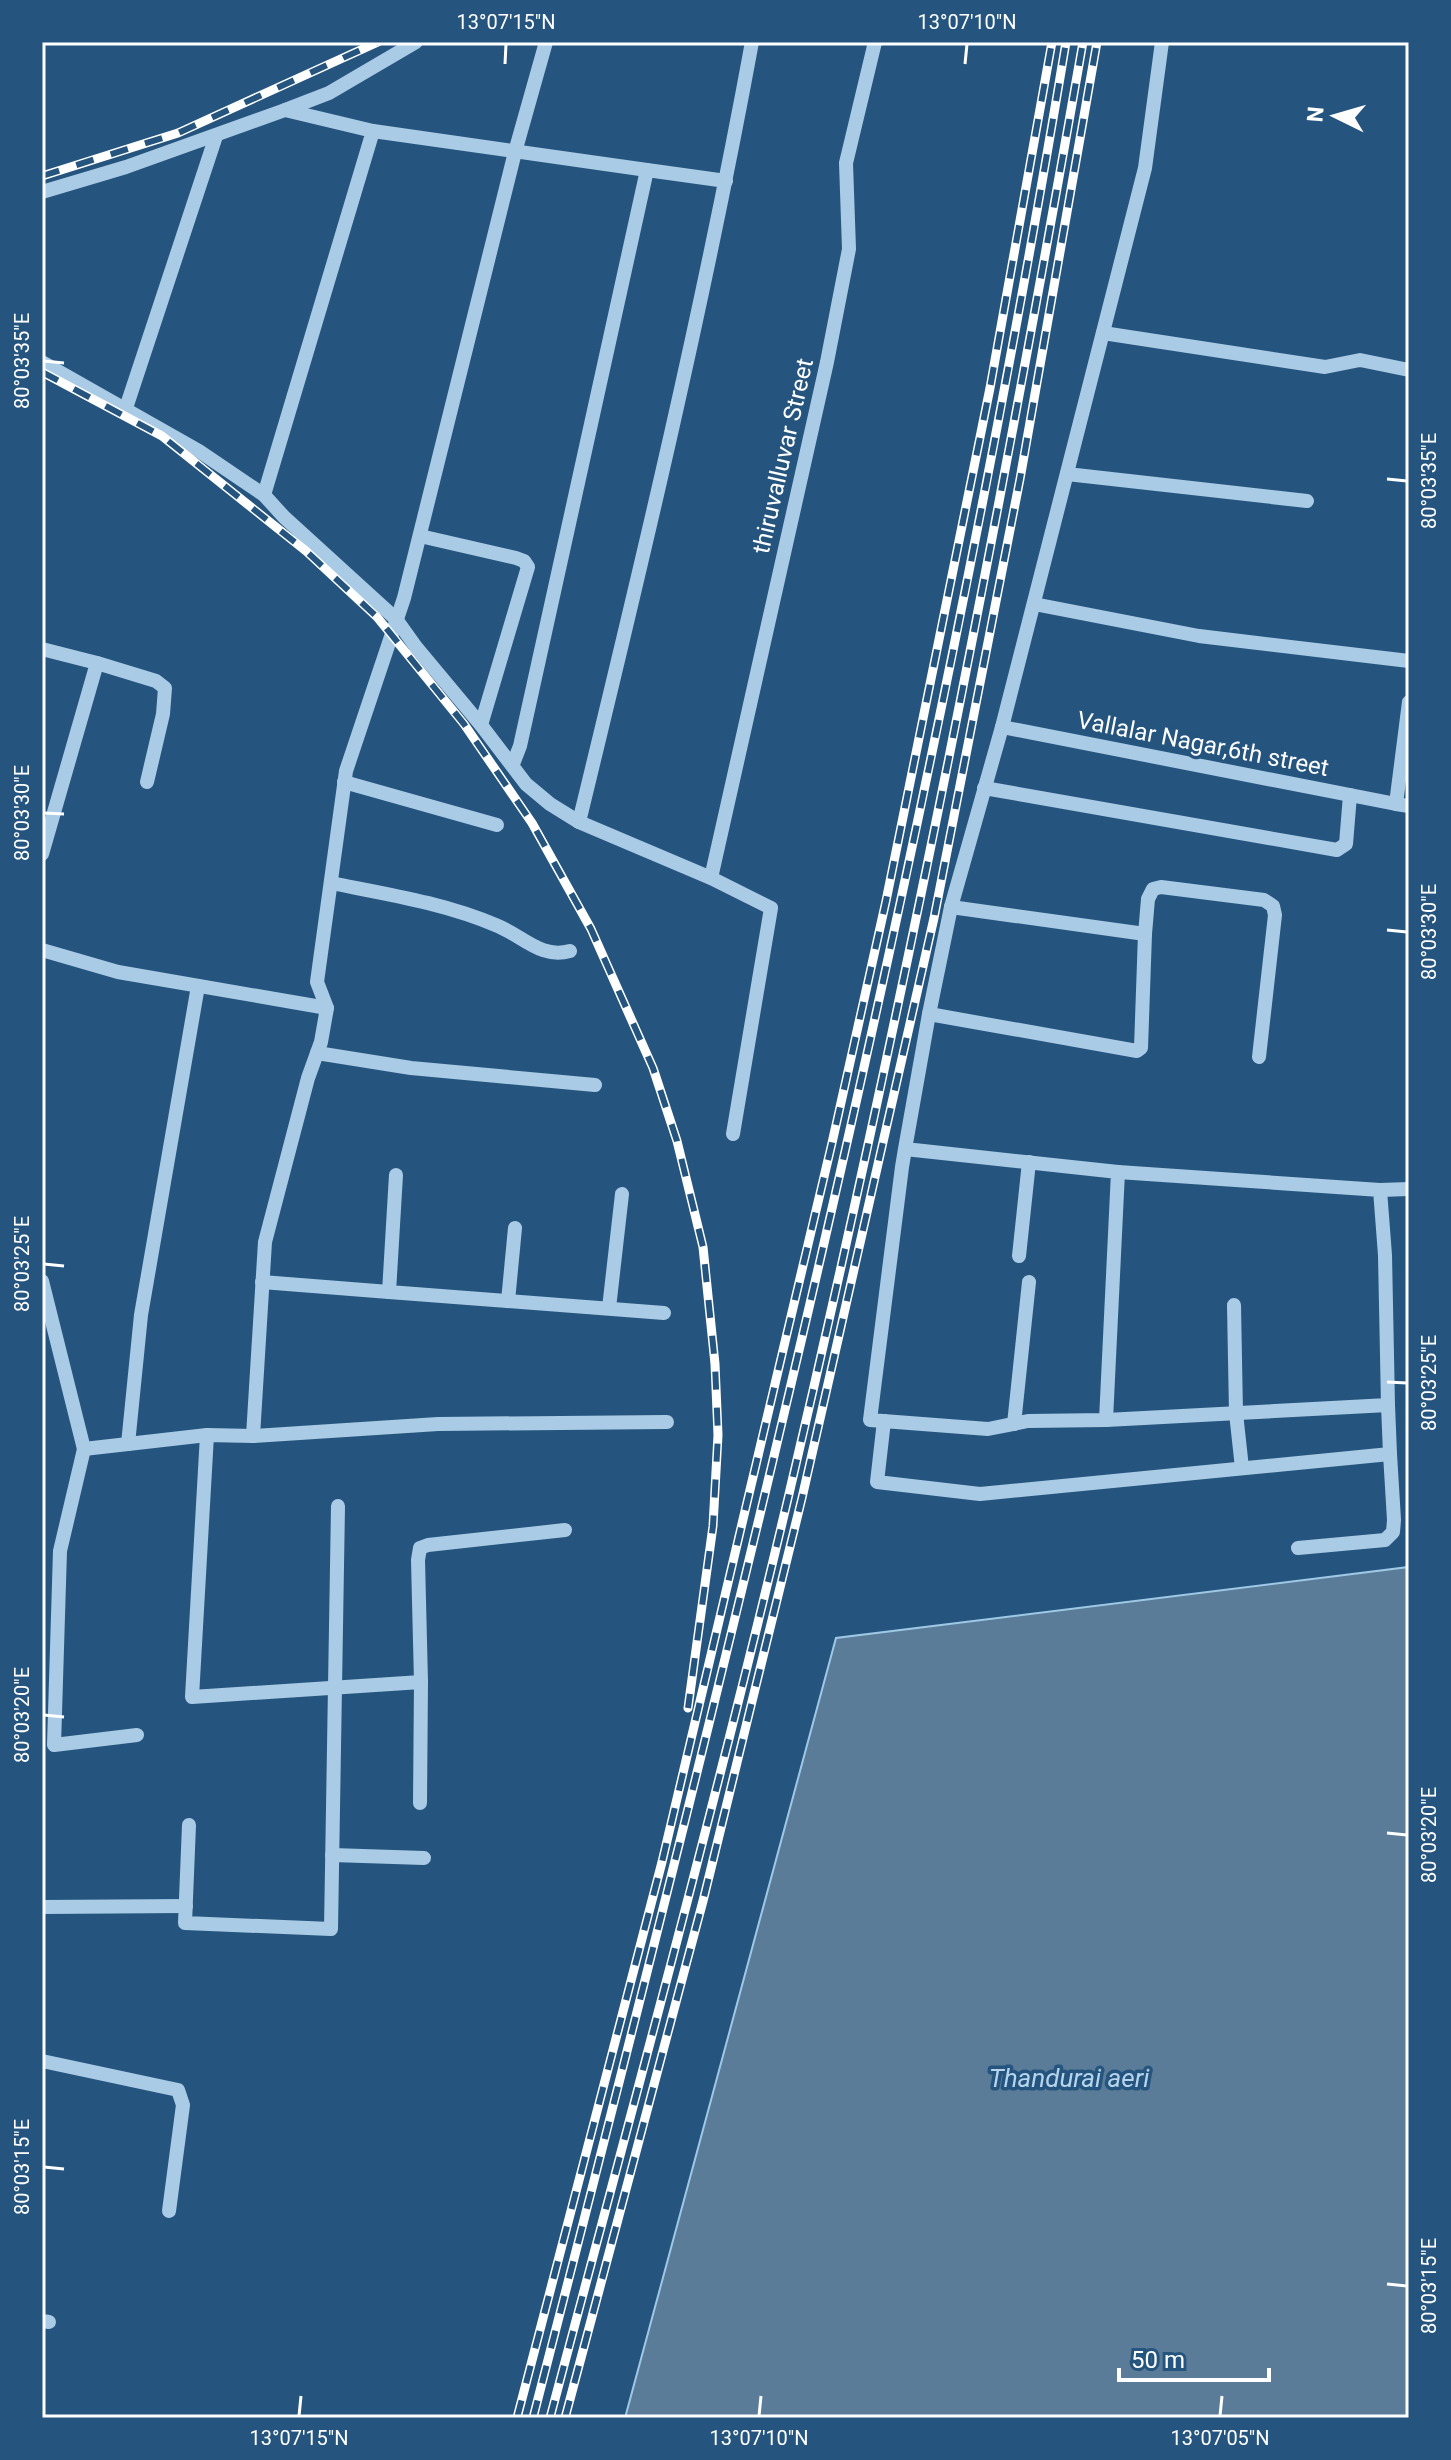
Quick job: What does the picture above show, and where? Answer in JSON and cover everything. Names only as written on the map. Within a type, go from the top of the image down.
[{"type":"street","points":[[42,192],[216,136],[329,93],[416,42]]},
{"type":"street","points":[[253,1436],[265,1242],[327,1008],[317,982],[344,782],[404,598],[515,152],[546,42]]},
{"type":"street","points":[[579,822],[673,431],[752,42]]},
{"type":"street","name":"thiruvalluvar Street","points":[[711,878],[841,291],[849,249],[846,163],[875,42]]},
{"type":"street","points":[[1162,42],[1145,168],[1002,727],[951,907],[905,1149],[870,1420],[988,1429],[1014,1424],[1388,1405]]},
{"type":"street","points":[[285,110],[373,131],[726,181]]},
{"type":"street","points":[[264,495],[373,131]]},
{"type":"street","points":[[126,408],[216,136]]},
{"type":"street","points":[[513,764],[527,715],[647,170]]},
{"type":"street","points":[[1103,333],[1325,367],[1360,360],[1409,370]]},
{"type":"street","points":[[42,362],[199,451],[264,495],[396,619],[526,784],[550,804],[579,822],[711,878],[771,908],[733,1134]]},
{"type":"street","points":[[1067,474],[1307,501]]},
{"type":"street","points":[[420,536],[516,558],[528,567],[481,725]]},
{"type":"street","points":[[1034,604],[1199,636],[1409,661]]},
{"type":"street","points":[[42,649],[156,681],[165,688],[163,714],[147,782]]},
{"type":"street","points":[[42,854],[47,816],[97,663]]},
{"type":"street","points":[[1402,805],[1409,702]]},
{"type":"street","name":"Vallalar Nagar,6th street","points":[[1002,727],[1402,805]]},
{"type":"street","points":[[344,782],[497,825]]},
{"type":"street","points":[[984,788],[1337,850],[1346,844],[1350,795]]},
{"type":"street","points":[[331,883],[477,917],[519,935],[544,952],[555,955],[570,951]]},
{"type":"street","points":[[929,1014],[1137,1051],[1141,1048],[1148,899],[1153,889],[1161,887],[1264,900],[1273,906],[1275,927],[1259,1057]]},
{"type":"street","points":[[951,907],[1145,934]]},
{"type":"street","points":[[42,950],[118,972],[327,1008]]},
{"type":"street","points":[[128,1444],[141,1315],[198,986]]},
{"type":"street","points":[[317,1053],[411,1068],[595,1085]]},
{"type":"street","points":[[905,1149],[1118,1172],[1380,1190],[1409,1189]]},
{"type":"street","points":[[1019,1256],[1029,1162]]},
{"type":"street","points":[[1106,1420],[1118,1172]]},
{"type":"street","points":[[389,1292],[396,1175]]},
{"type":"street","points":[[1298,1548],[1385,1540],[1393,1532],[1385,1255],[1380,1190]]},
{"type":"street","points":[[609,1308],[622,1194]]},
{"type":"street","points":[[508,1301],[515,1228]]},
{"type":"street","points":[[42,1281],[49,1342],[84,1449],[60,1551],[54,1745],[137,1735]]},
{"type":"street","points":[[262,1282],[664,1313]]},
{"type":"street","points":[[1014,1424],[1029,1282]]},
{"type":"street","points":[[1234,1305],[1236,1413],[1242,1468]]},
{"type":"street","points":[[884,1421],[877,1482],[980,1494],[1390,1454]]},
{"type":"street","points":[[84,1449],[207,1435],[253,1436],[438,1424],[667,1422]]},
{"type":"street","points":[[207,1435],[192,1697],[421,1682]]},
{"type":"street","points":[[189,1825],[185,1923],[331,1929],[338,1506]]},
{"type":"street","points":[[420,1803],[420,1548],[565,1530]]},
{"type":"street","points":[[332,1855],[424,1858]]},
{"type":"street","points":[[42,1907],[186,1906]]},
{"type":"street","points":[[42,2061],[178,2090],[183,2105],[169,2211]]},
{"type":"water","name":"Thandurai aeri","points":[[1409,1567],[1409,2418],[625,2418],[836,1638]]},
{"type":"railway","points":[[42,176],[178,133],[378,42]]},
{"type":"railway","points":[[517,2418],[662,1862],[832,1143],[886,901],[990,388],[1052,42]]},
{"type":"railway","points":[[533,2418],[683,1828],[826,1236],[955,641],[1013,342],[1066,42]]},
{"type":"railway","points":[[550,2418],[732,1725],[831,1313],[946,770],[1017,406],[1083,42]]},
{"type":"railway","points":[[565,2418],[703,1901],[802,1498],[934,918],[1020,479],[1097,42]]},
{"type":"railway","points":[[42,372],[162,436],[306,551],[377,617],[464,724],[532,823],[591,929],[653,1068],[677,1141],[703,1247],[715,1364],[718,1435],[713,1526],[688,1708]]}]
